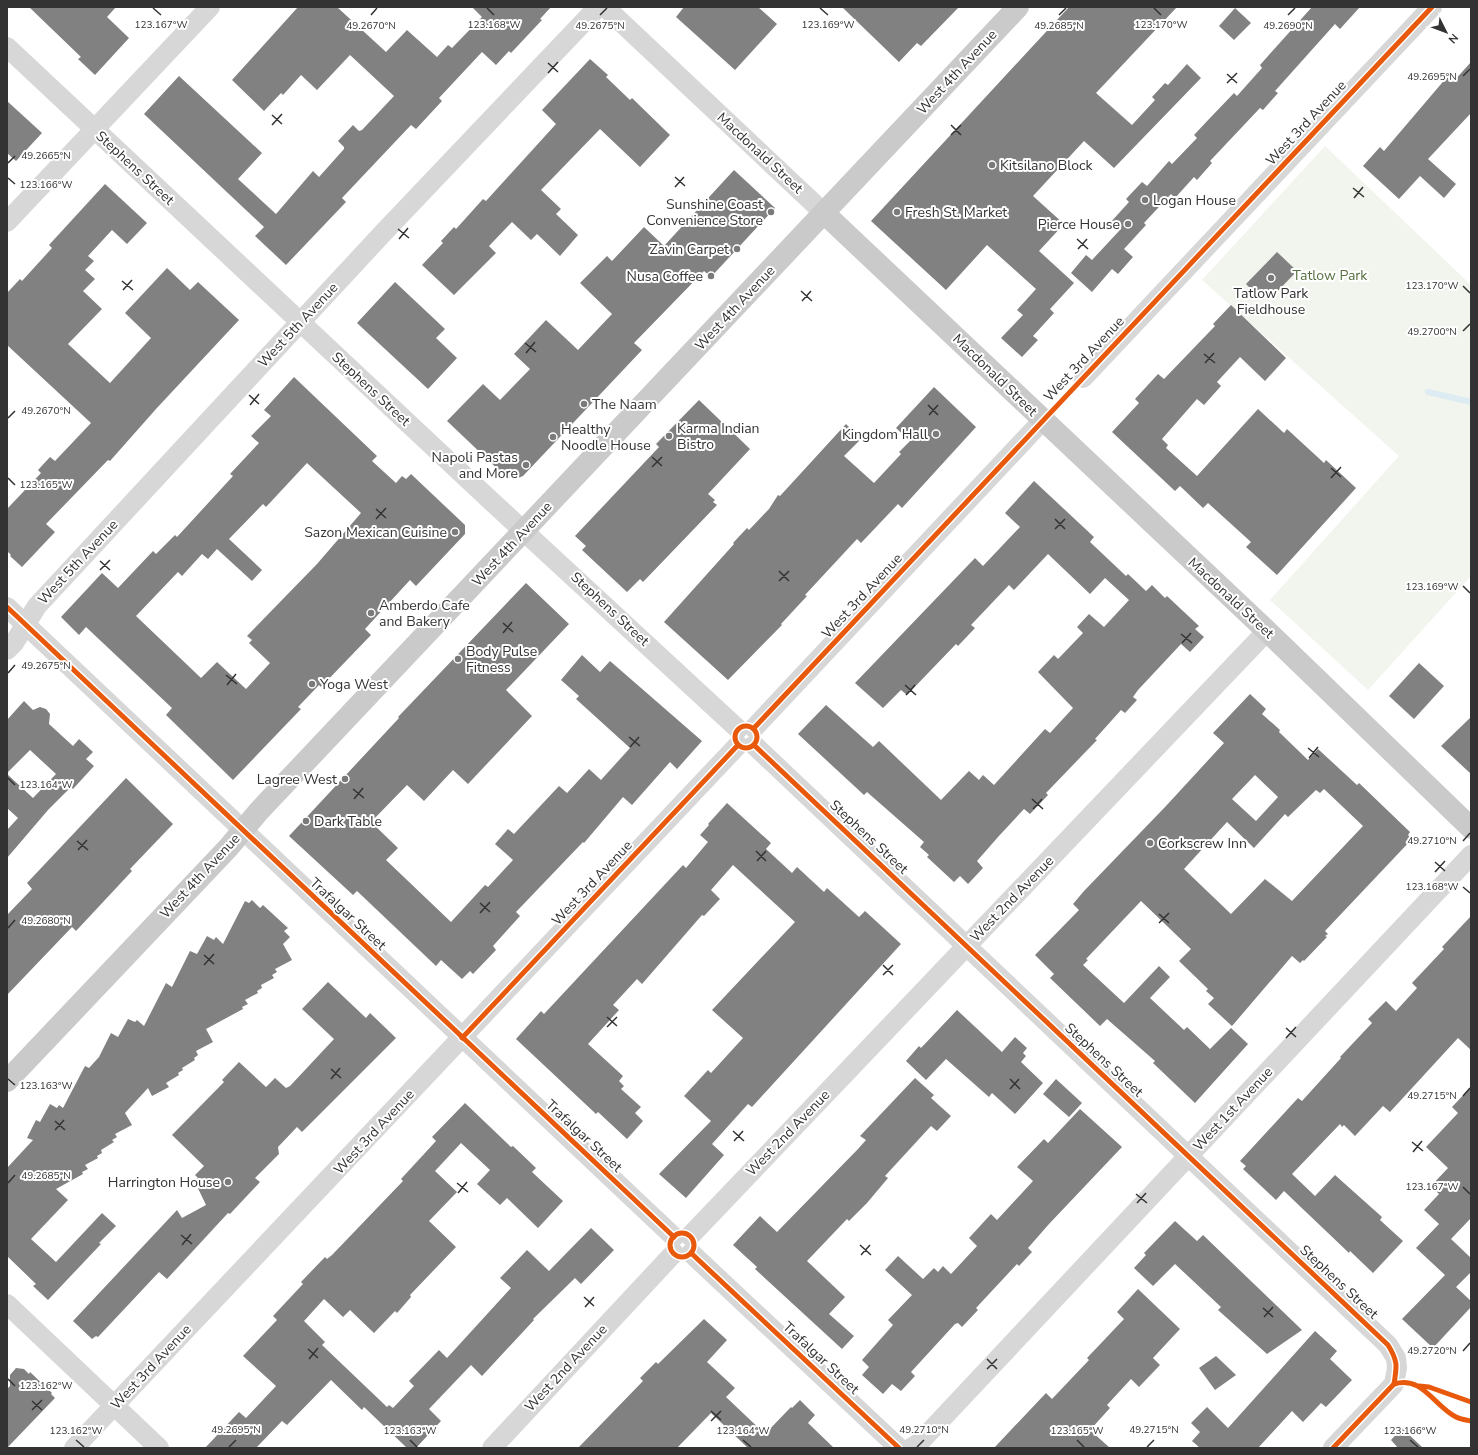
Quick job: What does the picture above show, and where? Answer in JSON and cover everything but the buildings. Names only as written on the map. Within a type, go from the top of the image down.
[{"type":"main road","name":"West 4th Avenue","points":[[7,1081],[1018,7]]},
{"type":"main road","name":"Macdonald Street","points":[[824,213],[1267,631],[1471,828]]},
{"type":"street","points":[[7,222],[210,7]]},
{"type":"street","name":"West 5th Avenue","points":[[7,650],[26,625],[36,606],[301,323],[383,233],[598,7]]},
{"type":"street","name":"Macdonald Street","points":[[605,7],[824,213]]},
{"type":"street","name":"West 3rd Avenue","points":[[1083,378],[1432,7]]},
{"type":"street","name":"Stephens Street","points":[[7,47],[746,737],[1388,1345],[1396,1358],[1397,1368],[1394,1384],[1333,1448]]},
{"type":"street","name":"West 3rd Avenue","points":[[74,1448],[746,737],[1043,420]]},
{"type":"street","name":"Trafalgar Street","points":[[7,608],[899,1448]]},
{"type":"street","name":"West 2nd Avenue","points":[[492,1448],[682,1245],[1267,631]]},
{"type":"street","name":"West 1st Avenue","points":[[911,1448],[919,1443],[1471,855]]},
{"type":"street","points":[[7,1304],[159,1448]]},
{"type":"green space","name":"Tatlow Park","points":[[1325,146],[1471,285],[1471,576],[1368,690],[1270,600],[1399,456],[1202,280]]},
{"type":"waterway","points":[[1428,392],[1471,402]]},
{"type":"cycle path","points":[[754,728],[1432,7]]},
{"type":"cycle path","points":[[7,607],[674,1237]]},
{"type":"cycle path","points":[[746,726],[754,729],[757,737],[754,745],[746,748],[738,745],[735,737],[738,729],[746,726]]},
{"type":"cycle path","points":[[462,1038],[738,745]]},
{"type":"cycle path","points":[[754,745],[1388,1345],[1394,1355],[1396,1364],[1394,1384]]},
{"type":"cycle path","points":[[682,1233],[690,1237],[694,1245],[690,1253],[682,1257],[674,1253],[670,1245],[674,1237],[682,1233]]},
{"type":"cycle path","points":[[691,1253],[899,1448]]},
{"type":"cycle path","points":[[1333,1448],[1394,1384],[1404,1382],[1420,1388],[1448,1412],[1458,1418],[1471,1421]]},
{"type":"cycle path","points":[[1419,1386],[1429,1387],[1471,1402]]},
{"type":"place","name":"Kitsilano Block","points":[[992,165]]},
{"type":"place","name":"Logan House","points":[[1145,200]]},
{"type":"place","name":"Sunshine Coast Convenience Store","points":[[771,212]]},
{"type":"place","name":"Fresh St. Market","points":[[897,212]]},
{"type":"place","name":"Pierce House","points":[[1128,224]]},
{"type":"place","name":"Zavin Carpet","points":[[737,249]]},
{"type":"place","name":"Nusa Coffee","points":[[711,276]]},
{"type":"place","name":"Tatlow Park Fieldhouse","points":[[1271,278]]},
{"type":"place","name":"The Naam","points":[[584,404]]},
{"type":"place","name":"Kingdom Hall","points":[[936,434]]},
{"type":"place","name":"Karma Indian Bistro","points":[[669,436]]},
{"type":"place","name":"Healthy Noodle House","points":[[553,437]]},
{"type":"place","name":"Napoli Pastas and More","points":[[526,465]]},
{"type":"place","name":"Sazon Mexican Cuisine","points":[[455,532]]},
{"type":"place","name":"Amberdo Cafe and Bakery","points":[[371,613]]},
{"type":"place","name":"Body Pulse Fitness","points":[[458,659]]},
{"type":"place","name":"Yoga West","points":[[312,684]]},
{"type":"place","name":"Lagree West","points":[[345,779]]},
{"type":"place","name":"Dark Table","points":[[306,821]]},
{"type":"place","name":"Corkscrew Inn","points":[[1150,843]]},
{"type":"place","name":"Harrington House","points":[[228,1182]]}]
